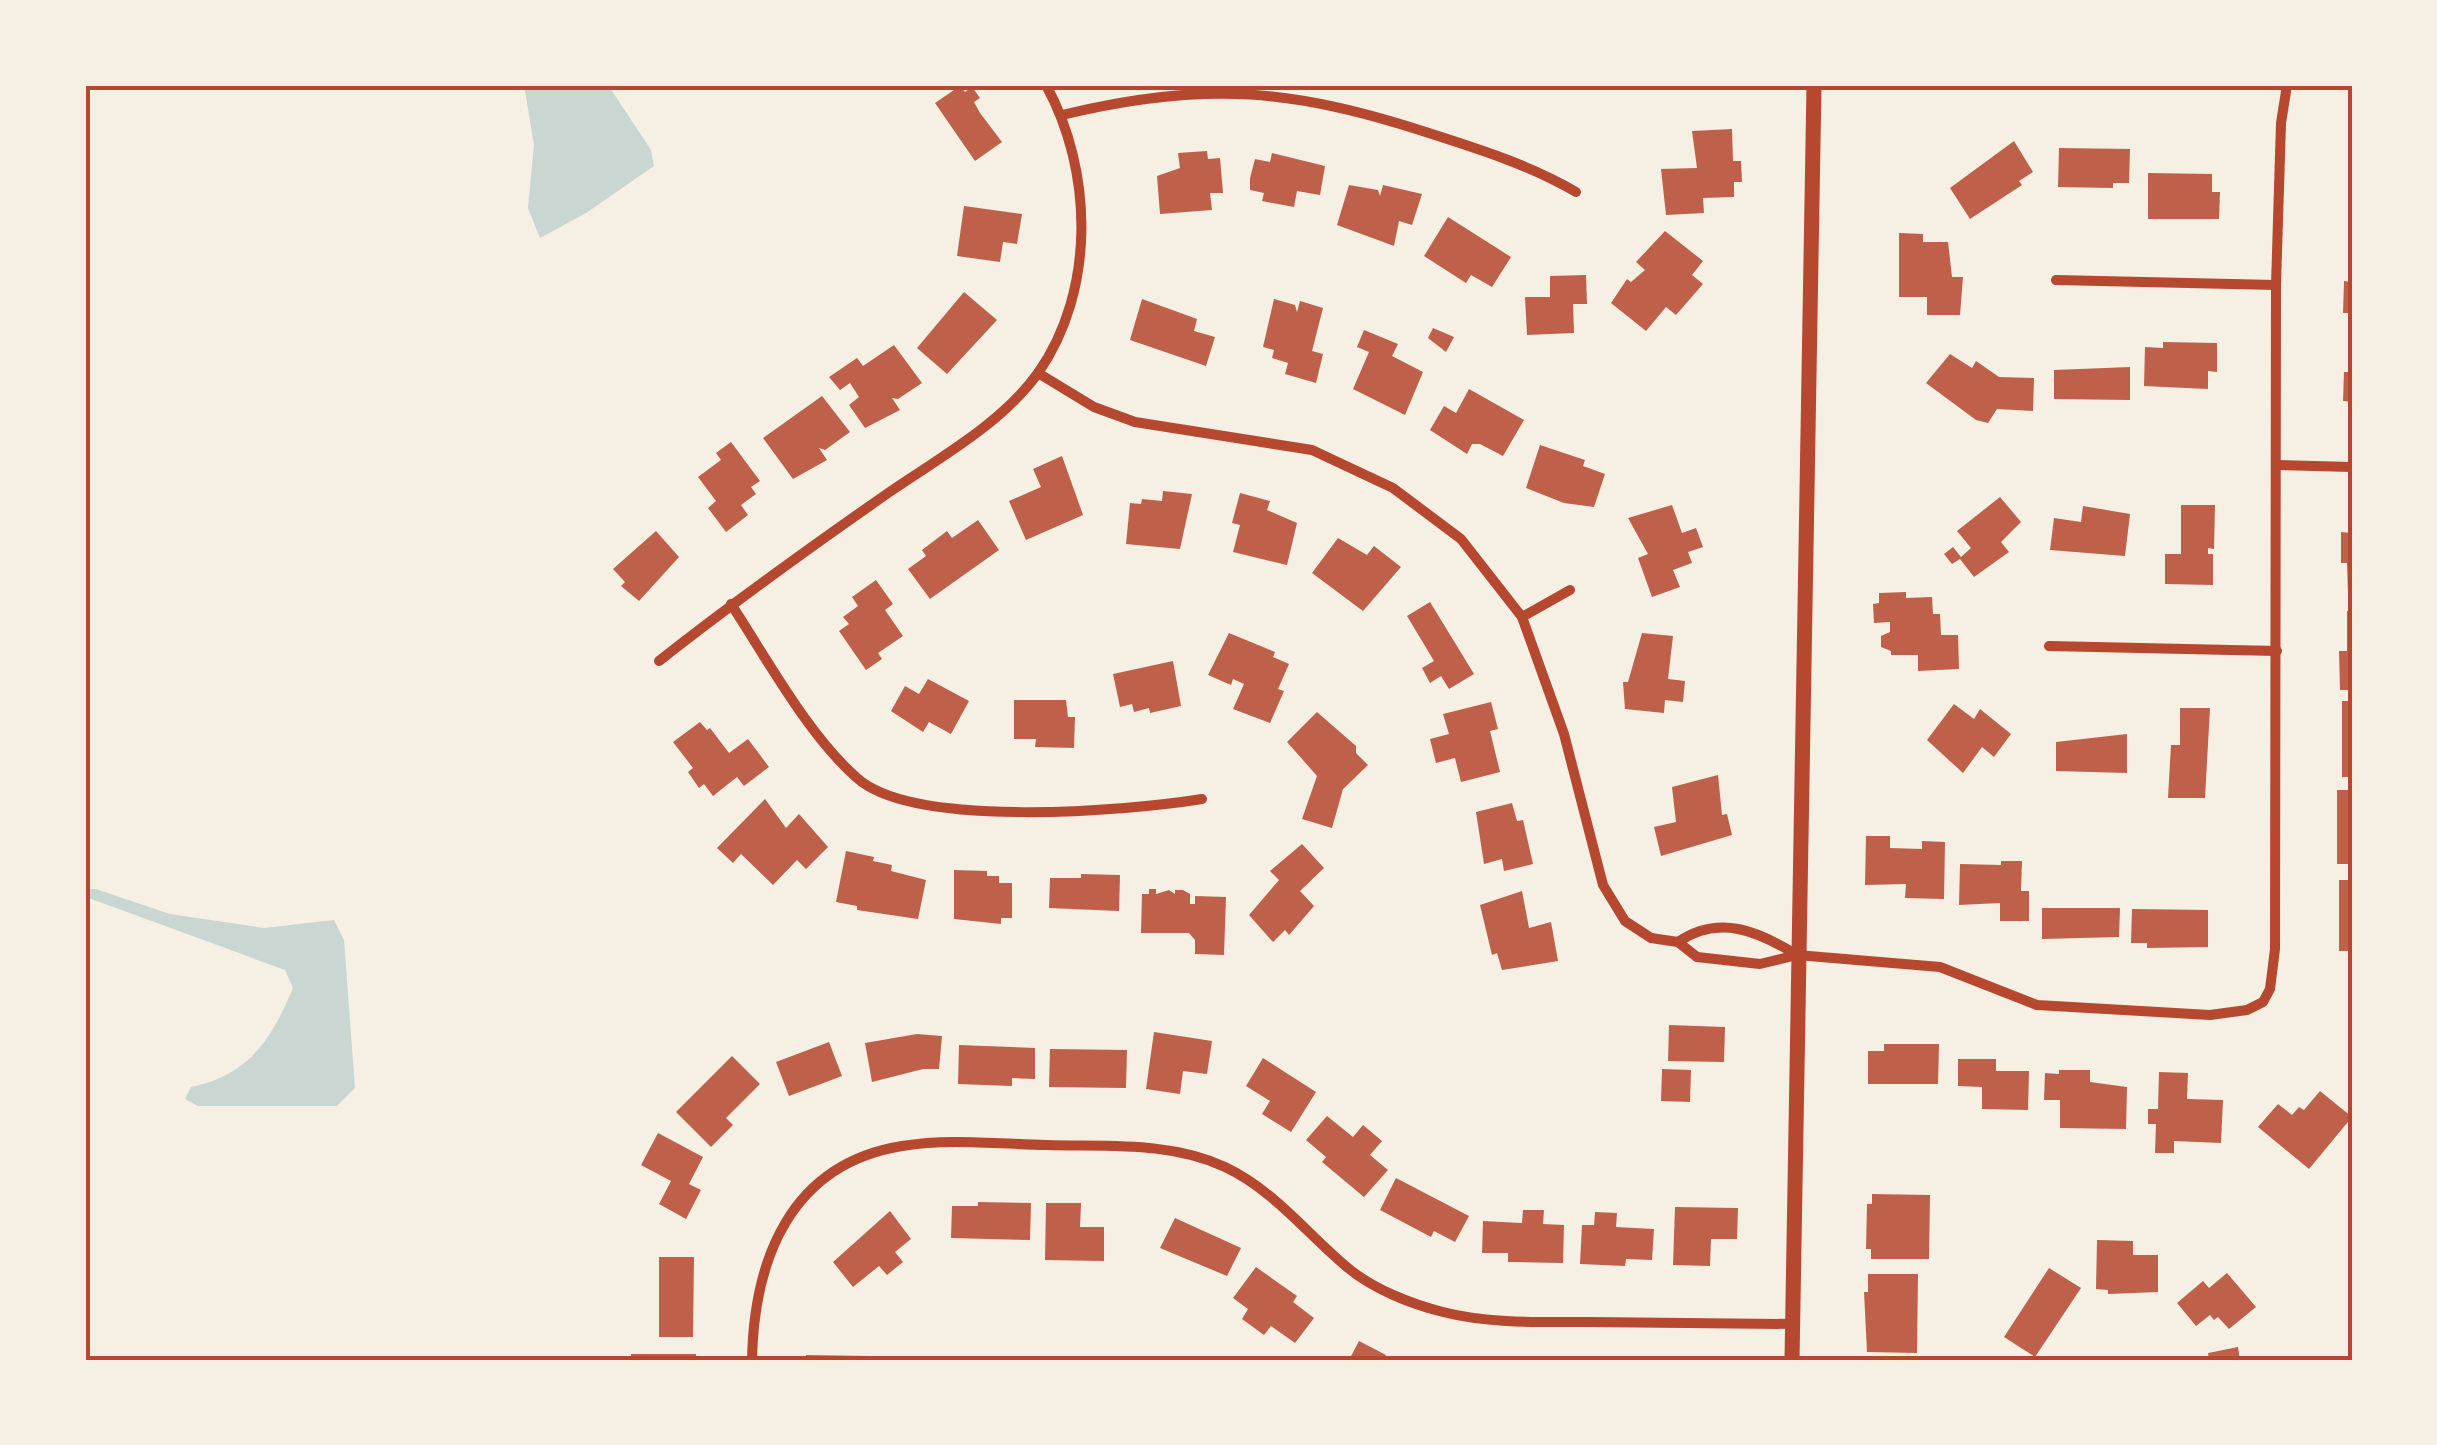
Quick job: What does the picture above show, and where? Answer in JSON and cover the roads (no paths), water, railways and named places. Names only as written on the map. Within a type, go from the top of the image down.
[{"type":"street","points":[[659,661],[732,604],[980,430],[1038,373],[1062,330],[1080,267],[1082,230],[1073,149],[1046,85]]},
{"type":"street","points":[[1792,1360],[1814,85]]},
{"type":"street","points":[[1038,373],[1094,407],[1135,422],[1276,441],[1359,468],[1433,515],[1461,539],[1522,617],[1564,734],[1603,885],[1635,930],[1678,942],[1698,958],[1760,964],[1797,956],[1940,968],[2037,1005],[2067,1009],[2210,1015],[2247,1010],[2263,1002],[2270,989],[2275,949],[2276,285],[2280,123],[2287,85]]},
{"type":"street","points":[[1062,116],[1179,93],[1280,94],[1339,105],[1531,166],[1576,192]]},
{"type":"street","points":[[2056,280],[2276,285]]},
{"type":"street","points":[[2277,465],[2352,467]]},
{"type":"street","points":[[1522,617],[1570,590]]},
{"type":"street","points":[[732,604],[840,760],[880,794],[934,807],[1124,811],[1202,799]]},
{"type":"street","points":[[2050,646],[2277,650]]},
{"type":"street","points":[[1678,942],[1700,927],[1758,931],[1797,956]]},
{"type":"street","points":[[752,1360],[753,1309],[760,1274],[785,1220],[837,1171],[876,1153],[914,1144],[1147,1148],[1202,1158],[1264,1191],[1350,1270],[1373,1285],[1443,1312],[1518,1321],[1792,1324]]}]
